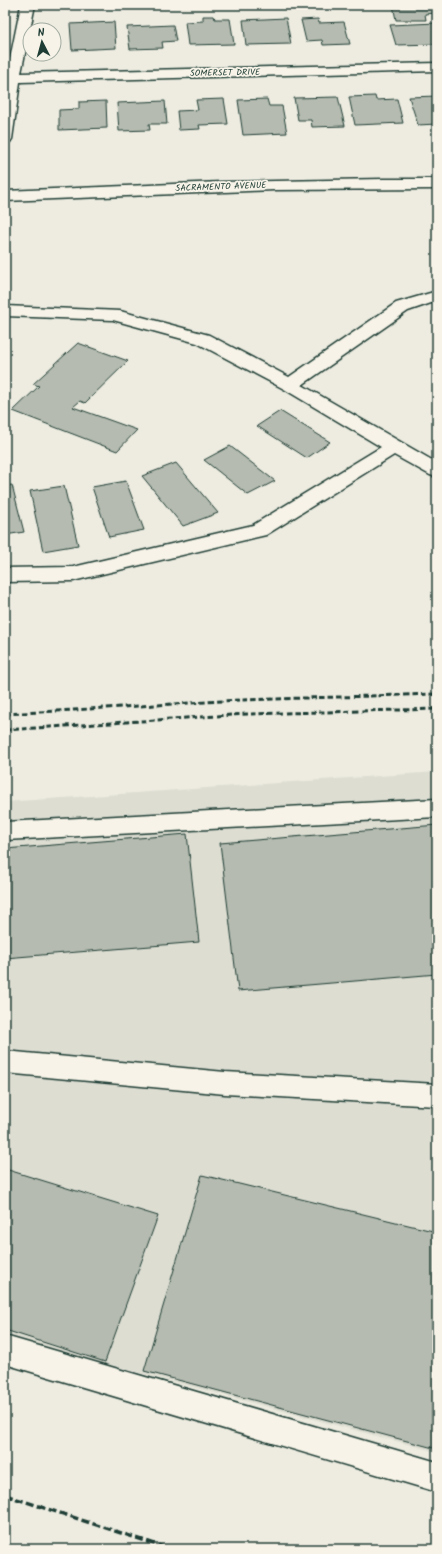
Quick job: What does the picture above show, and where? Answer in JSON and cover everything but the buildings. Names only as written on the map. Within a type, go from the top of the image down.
[{"type":"street","points":[[5,140],[9,78],[28,5]]},
{"type":"street","name":"SOMERSET DRIVE","points":[[9,78],[437,68]]},
{"type":"street","name":"SACRAMENTO AVENUE","points":[[5,196],[224,186],[361,183],[437,184]]},
{"type":"street","points":[[290,385],[402,307],[437,296]]},
{"type":"street","points":[[5,311],[114,315],[203,339],[290,385],[394,447],[437,470]]},
{"type":"street","points":[[5,575],[73,574],[259,530],[394,447]]},
{"type":"street","points":[[5,830],[437,808]]},
{"type":"street","points":[[5,1062],[225,1083],[437,1096]]},
{"type":"street","points":[[5,1350],[437,1476]]},
{"type":"shaded area","points":[[437,772],[437,1452],[5,1337],[5,802]]},
{"type":"railway","points":[[5,714],[240,700],[437,694]]},
{"type":"railway","points":[[5,730],[247,714],[437,709]]},
{"type":"railway","points":[[5,1495],[170,1549]]}]
